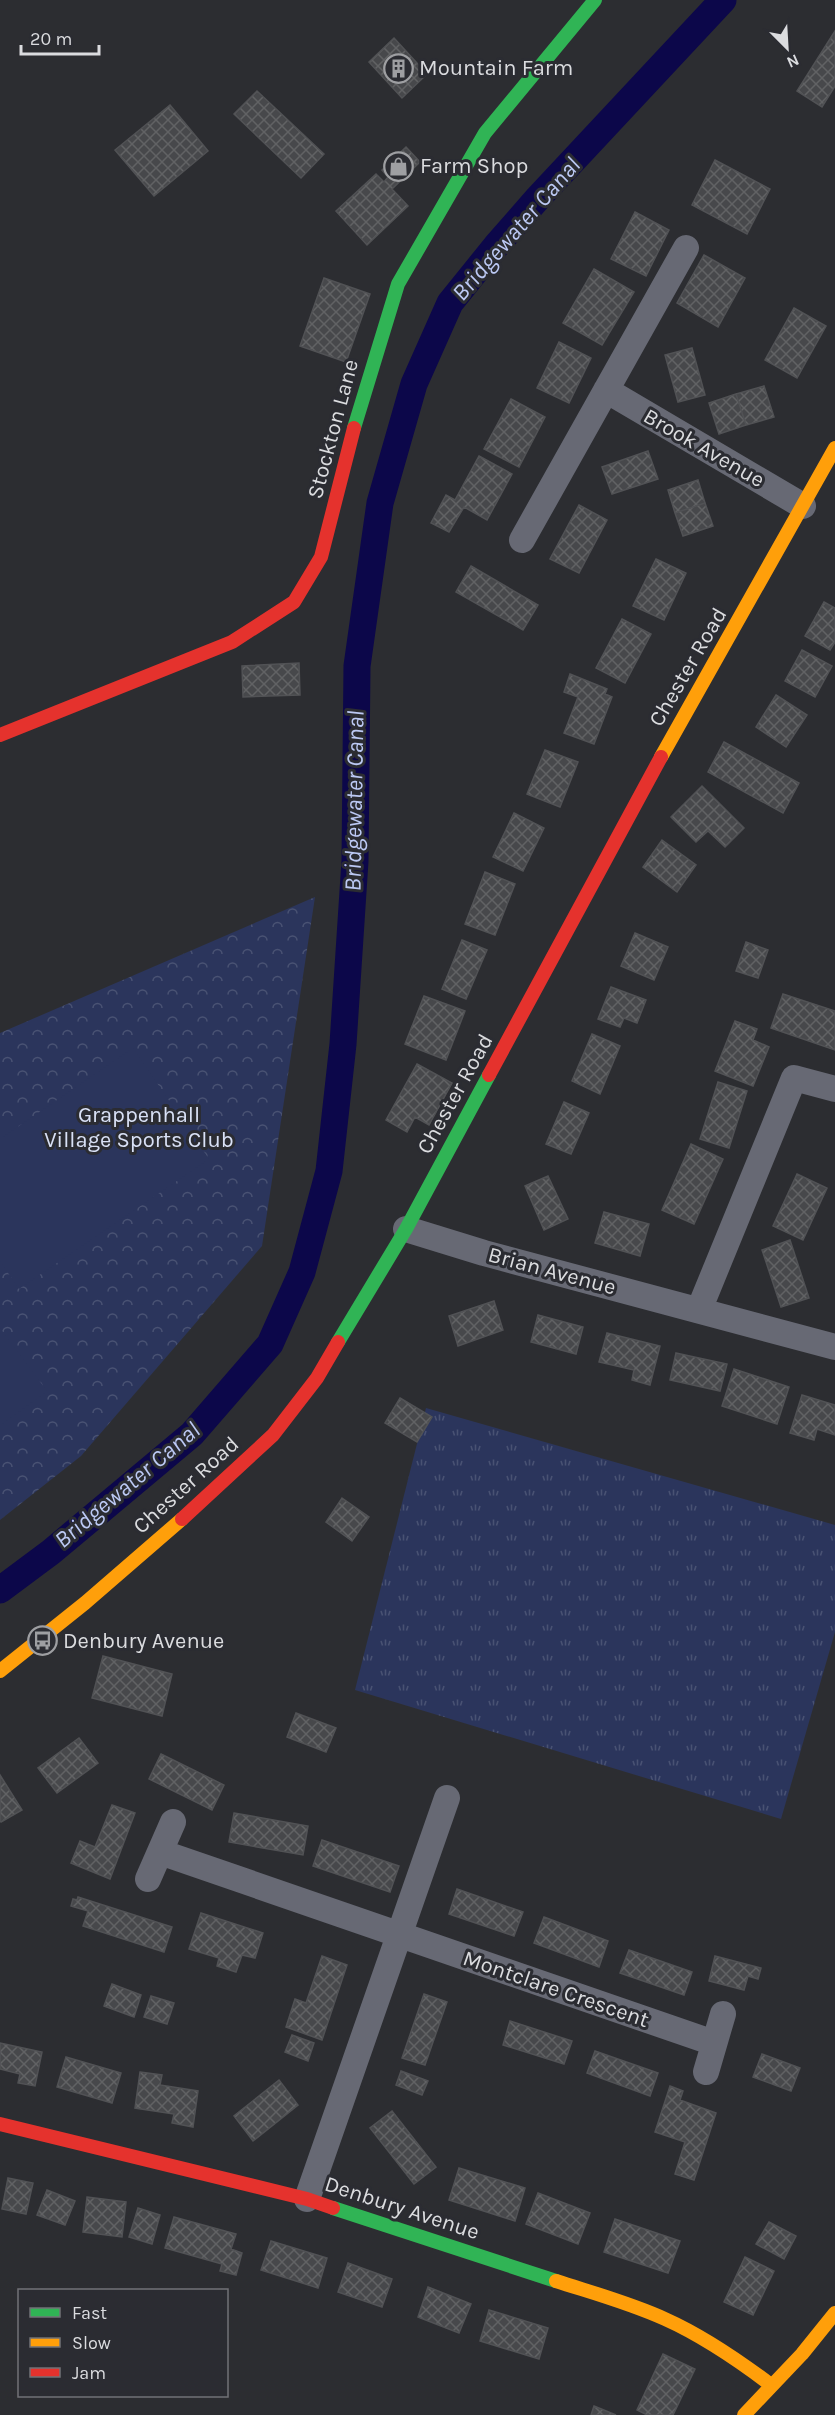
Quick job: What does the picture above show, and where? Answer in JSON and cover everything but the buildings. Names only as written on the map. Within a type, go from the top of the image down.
[{"type":"street","name":"Stockton Lane","points":[[0,735],[232,642],[294,602],[321,557],[361,399],[398,284],[485,133],[595,0]]},
{"type":"street","points":[[522,540],[686,248]]},
{"type":"street","name":"Brook Avenue","points":[[606,390],[803,506]]},
{"type":"street","name":"Chester Road","points":[[0,1671],[102,1588],[204,1499],[273,1435],[317,1378],[406,1229],[666,748],[835,448]]},
{"type":"street","points":[[699,1310],[794,1078],[835,1089]]},
{"type":"street","name":"Brian Avenue","points":[[406,1229],[484,1253],[835,1347]]},
{"type":"street","points":[[307,2199],[447,1798]]},
{"type":"street","points":[[148,1879],[173,1822]]},
{"type":"street","name":"Montclare Crescent","points":[[160,1852],[714,2043]]},
{"type":"street","points":[[706,2072],[723,2014]]},
{"type":"street","name":"Denbury Avenue","points":[[0,2124],[307,2199],[659,2315],[711,2341],[771,2385]]},
{"type":"street","points":[[744,2415],[802,2354],[835,2313]]},
{"type":"green space","name":"Grappenhall Village Sports Club","points":[[315,897],[262,1246],[81,1456],[0,1520],[0,1033]]},
{"type":"green space","points":[[133,1048],[209,1159],[19,1289],[0,1261],[0,1139]]},
{"type":"green space","points":[[0,1328],[47,1391],[0,1426]]},
{"type":"green space","points":[[426,1408],[835,1525],[835,1632],[781,1819],[355,1690]]},
{"type":"waterway","name":"Bridgewater Canal","points":[[0,1590],[51,1552],[192,1434],[270,1344],[302,1272],[329,1171],[343,1044],[355,861],[357,666],[380,503],[414,384],[450,303],[538,198],[723,0]]},
{"type":"traffic: fast","points":[[354,428],[398,284],[485,133],[595,0]]},
{"type":"traffic: fast","points":[[338,1342],[406,1229],[489,1075]]},
{"type":"traffic: fast","points":[[333,2208],[556,2281]]},
{"type":"traffic: slow","points":[[661,757],[835,448]]},
{"type":"traffic: slow","points":[[0,1671],[85,1603],[182,1519]]},
{"type":"traffic: slow","points":[[556,2281],[611,2298],[665,2319],[720,2349],[771,2385]]},
{"type":"traffic: slow","points":[[744,2415],[802,2354],[835,2313]]},
{"type":"traffic: jam","points":[[0,735],[232,642],[294,602],[321,557],[354,428]]},
{"type":"traffic: jam","points":[[489,1075],[661,757]]},
{"type":"traffic: jam","points":[[182,1519],[273,1435],[317,1378],[338,1342]]},
{"type":"traffic: jam","points":[[0,2124],[307,2199],[333,2208]]},
{"type":"place","name":"Mountain Farm","points":[[398,68]]},
{"type":"place","name":"Farm Shop","points":[[399,166]]},
{"type":"place","name":"Denbury Avenue","points":[[42,1641]]}]
